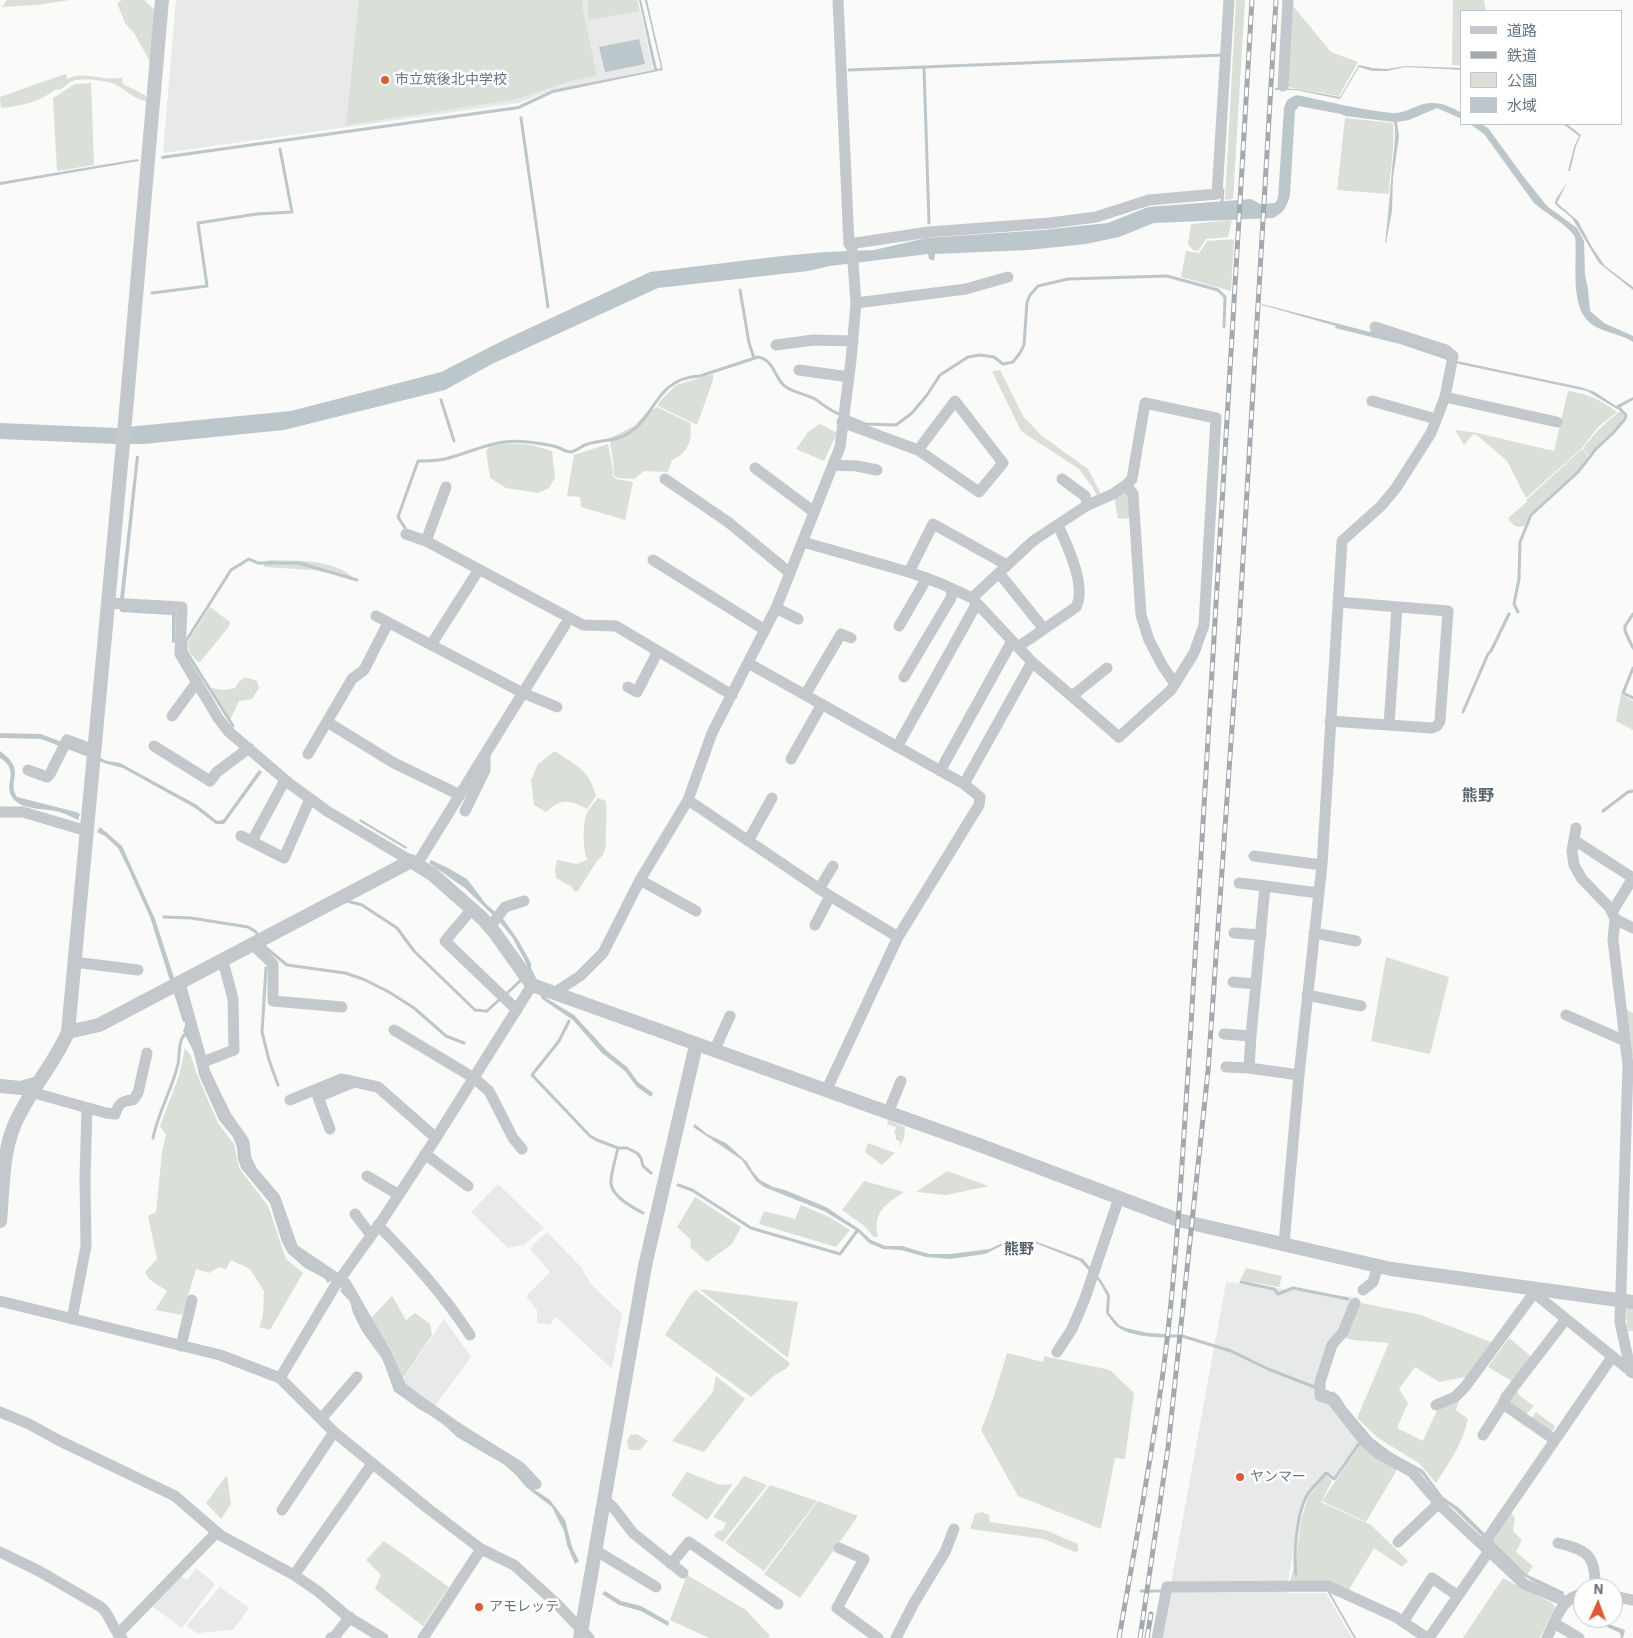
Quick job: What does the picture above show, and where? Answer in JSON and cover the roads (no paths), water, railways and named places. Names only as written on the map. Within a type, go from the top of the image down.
[{"type":"street","points":[[0,1221],[7,1152],[14,1124],[35,1087],[62,1047],[68,1032],[162,0]]},
{"type":"street","points":[[554,993],[580,976],[602,953],[640,880],[688,800],[712,732],[776,608],[840,447],[856,303],[852,248],[849,244],[838,0]]},
{"type":"street","points":[[849,244],[929,232],[1050,223],[1096,217],[1149,200],[1217,194],[1229,0]]},
{"type":"street","points":[[1283,86],[1288,0]]},
{"type":"street","points":[[856,303],[966,289],[1008,277]]},
{"type":"street","points":[[1284,1244],[1307,995],[1322,865],[1342,541],[1381,506],[1396,488],[1431,433],[1445,397],[1453,356],[1446,350],[1374,328]]},
{"type":"street","points":[[776,346],[813,340],[853,342]]},
{"type":"street","points":[[799,370],[849,377]]},
{"type":"street","points":[[1445,397],[1557,422]]},
{"type":"street","points":[[842,422],[918,450],[979,492],[1003,463],[955,401],[918,450]]},
{"type":"street","points":[[1372,401],[1436,419]]},
{"type":"street","points":[[802,542],[927,578],[975,601],[1032,662],[1119,737],[1171,690],[1194,654],[1204,625],[1216,418],[1145,403],[1132,479],[1113,494],[1088,505],[1033,541],[1003,569],[975,601],[897,747]]},
{"type":"street","points":[[833,465],[857,466],[877,470]]},
{"type":"street","points":[[755,468],[814,512]]},
{"type":"street","points":[[665,479],[728,522],[790,573]]},
{"type":"street","points":[[1062,479],[1085,496],[1088,505]]},
{"type":"street","points":[[1126,485],[1133,494],[1141,615],[1149,640],[1162,665],[1175,684]]},
{"type":"street","points":[[426,541],[446,487]]},
{"type":"street","points":[[908,572],[933,524],[1003,569],[1044,629]]},
{"type":"street","points":[[940,771],[1015,644],[1044,629],[1076,607],[1079,601],[1076,566],[1058,525]]},
{"type":"street","points":[[406,534],[426,541],[583,625],[616,626],[732,695]]},
{"type":"street","points":[[653,560],[765,630]]},
{"type":"street","points":[[431,645],[476,574]]},
{"type":"street","points":[[899,626],[927,578]]},
{"type":"street","points":[[904,677],[951,598],[952,589]]},
{"type":"street","points":[[108,602],[182,607],[180,654],[218,718],[228,731],[285,780],[327,811],[432,874],[490,927],[532,986],[888,1113],[1178,1220],[1378,1266],[1532,1290],[1627,1301]]},
{"type":"street","points":[[1330,721],[1432,728],[1437,726],[1440,721],[1448,611],[1338,602]]},
{"type":"street","points":[[1389,725],[1397,607]]},
{"type":"street","points":[[776,608],[798,619]]},
{"type":"street","points":[[376,616],[523,693],[557,707]]},
{"type":"street","points":[[308,754],[352,679],[364,670],[388,623]]},
{"type":"street","points":[[68,1032],[99,1025],[414,863],[460,795],[566,625]]},
{"type":"street","points":[[582,629],[623,631]]},
{"type":"street","points":[[805,695],[841,634],[850,638]]},
{"type":"street","points":[[628,687],[637,692],[658,651]]},
{"type":"street","points":[[964,784],[1032,662]]},
{"type":"street","points":[[748,663],[964,784],[980,796],[978,805],[898,937],[826,1092]]},
{"type":"street","points":[[1072,696],[1107,668]]},
{"type":"street","points":[[172,716],[197,682]]},
{"type":"street","points":[[791,759],[822,704]]},
{"type":"street","points":[[327,722],[394,763],[460,795]]},
{"type":"street","points":[[28,770],[47,777],[66,740],[94,750]]},
{"type":"street","points":[[154,746],[210,781],[217,772],[249,748]]},
{"type":"street","points":[[465,811],[485,770],[485,755]]},
{"type":"street","points":[[252,842],[285,780]]},
{"type":"street","points":[[748,841],[772,798]]},
{"type":"street","points":[[241,836],[284,858],[310,799]]},
{"type":"street","points":[[688,800],[818,889],[898,937]]},
{"type":"street","points":[[0,812],[23,812],[87,831]]},
{"type":"street","points":[[1613,916],[1632,878],[1575,834],[1572,851],[1574,865],[1582,879],[1610,908],[1613,916],[1612,940],[1625,1041],[1628,1086],[1627,1301],[1620,1322],[1632,1373]]},
{"type":"street","points":[[1254,856],[1322,865]]},
{"type":"street","points":[[818,889],[833,866]]},
{"type":"street","points":[[640,880],[696,911]]},
{"type":"street","points":[[1239,883],[1318,893]]},
{"type":"street","points":[[1249,1068],[1266,886]]},
{"type":"street","points":[[814,925],[830,896]]},
{"type":"street","points":[[490,927],[505,908],[524,901]]},
{"type":"street","points":[[472,909],[445,941],[517,1010]]},
{"type":"street","points":[[1613,916],[1633,928]]},
{"type":"street","points":[[1234,933],[1261,935]]},
{"type":"street","points":[[1314,933],[1356,941]]},
{"type":"street","points":[[253,945],[273,964],[273,1001],[342,1007]]},
{"type":"street","points":[[203,1062],[234,1050],[233,999],[223,961]]},
{"type":"street","points":[[74,962],[138,970]]},
{"type":"street","points":[[1233,982],[1256,984]]},
{"type":"street","points":[[180,983],[205,1073],[226,1116],[244,1142],[246,1160],[252,1172],[275,1198],[293,1249],[346,1284],[386,1354],[401,1387],[462,1431],[520,1467],[536,1484]]},
{"type":"street","points":[[280,1378],[340,1279],[426,1154],[532,986]]},
{"type":"street","points":[[1307,995],[1361,1006]]},
{"type":"street","points":[[1566,1015],[1625,1041]]},
{"type":"street","points":[[714,1051],[730,1016]]},
{"type":"street","points":[[394,1030],[474,1078],[489,1091],[513,1138],[522,1149]]},
{"type":"street","points":[[1224,1034],[1251,1036]]},
{"type":"street","points":[[583,1635],[595,1550],[645,1266],[696,1045]]},
{"type":"street","points":[[0,1086],[35,1087],[87,1108],[115,1114],[118,1105],[123,1101],[133,1100],[138,1093],[147,1053]]},
{"type":"street","points":[[1226,1067],[1249,1068],[1299,1075]]},
{"type":"street","points":[[290,1100],[342,1079],[378,1087],[436,1138]]},
{"type":"street","points":[[888,1113],[901,1081]]},
{"type":"street","points":[[330,1129],[318,1097],[355,1082]]},
{"type":"street","points":[[72,1319],[86,1246],[87,1108]]},
{"type":"street","points":[[426,1154],[468,1186]]},
{"type":"street","points":[[367,1176],[398,1195]]},
{"type":"street","points":[[1057,1352],[1072,1330],[1081,1308],[1119,1198]]},
{"type":"street","points":[[355,1214],[421,1270],[458,1316],[470,1335]]},
{"type":"street","points":[[1363,1290],[1373,1282],[1378,1266]]},
{"type":"street","points":[[1532,1290],[1632,1373]]},
{"type":"street","points":[[1436,1406],[1455,1397],[1464,1387],[1532,1290]]},
{"type":"street","points":[[181,1346],[192,1300]]},
{"type":"street","points":[[0,1301],[220,1355],[280,1378],[334,1432],[372,1464],[481,1549],[514,1565],[557,1604],[583,1635]]},
{"type":"street","points":[[1355,1303],[1343,1332],[1332,1345],[1320,1382],[1320,1396],[1332,1400],[1365,1442],[1379,1454],[1412,1472],[1440,1503],[1524,1584],[1565,1601]]},
{"type":"street","points":[[1483,1435],[1506,1397],[1566,1319]]},
{"type":"street","points":[[1158,1638],[1167,1587],[1328,1586],[1396,1617],[1428,1638],[1458,1596],[1486,1548],[1555,1440],[1612,1357]]},
{"type":"street","points":[[321,1419],[357,1377]]},
{"type":"street","points":[[1503,1404],[1555,1440]]},
{"type":"street","points":[[0,1412],[29,1424],[58,1440],[175,1496],[217,1532],[294,1575],[350,1617],[383,1638]]},
{"type":"street","points":[[282,1510],[334,1432]]},
{"type":"street","points":[[294,1575],[372,1464]]},
{"type":"street","points":[[604,1499],[613,1507],[633,1533],[683,1574]]},
{"type":"street","points":[[1398,1542],[1440,1503]]},
{"type":"street","points":[[896,1638],[914,1603],[945,1552],[954,1529]]},
{"type":"street","points":[[0,1552],[39,1571],[101,1606],[121,1633],[217,1532]]},
{"type":"street","points":[[671,1564],[689,1542],[778,1604]]},
{"type":"street","points":[[1558,1543],[1586,1553],[1593,1564],[1594,1578]]},
{"type":"street","points":[[839,1548],[864,1559],[837,1608],[878,1638]]},
{"type":"street","points":[[424,1638],[481,1549]]},
{"type":"street","points":[[595,1550],[656,1587]]},
{"type":"street","points":[[1403,1622],[1432,1578],[1458,1596]]},
{"type":"street","points":[[1548,1638],[1565,1601],[1573,1596]]},
{"type":"street","points":[[331,1638],[335,1636],[350,1617]]},
{"type":"street","points":[[1554,1624],[1579,1638]]},
{"type":"water","points":[[639,0],[641,0],[657,69],[661,68],[645,0],[647,0],[663,70],[553,93],[519,109],[162,159],[161,156],[518,106],[552,90],[654,70]]},
{"type":"water","points":[[639,39],[645,64],[605,72],[599,47]]},
{"type":"water","points":[[1359,65],[1387,69],[1406,66],[1460,68],[1460,70],[1406,67],[1387,71],[1372,71],[1359,67],[1340,99],[1296,90],[1275,90],[1275,88],[1297,89],[1340,97]]},
{"type":"water","points":[[1296,95],[1356,108],[1392,113],[1403,112],[1422,104],[1437,103],[1460,112],[1460,118],[1437,108],[1409,120],[1397,122],[1399,136],[1393,178],[1392,211],[1386,243],[1395,140],[1394,122],[1345,116],[1299,106],[1295,111],[1290,195],[1284,209],[1273,218],[1154,223],[1119,237],[1086,244],[1028,250],[935,254],[934,261],[929,259],[928,254],[830,266],[808,271],[658,288],[492,364],[445,390],[284,430],[144,444],[0,439],[0,423],[117,428],[291,411],[441,372],[504,340],[650,272],[782,256],[874,250],[926,238],[1043,230],[1108,223],[1148,207],[1251,199],[1260,204],[1275,203],[1278,198],[1284,108],[1287,100]]},
{"type":"water","points":[[1471,125],[1483,125],[1488,128],[1547,206],[1577,228],[1584,241],[1585,275],[1590,311],[1604,323],[1633,336],[1633,342],[1598,328],[1585,318],[1577,297],[1575,237],[1566,227],[1534,203],[1484,134]]},
{"type":"water","points":[[1564,125],[1568,125],[1581,135],[1576,146],[1570,171],[1568,171],[1574,147],[1579,136]]},
{"type":"water","points":[[138,159],[139,161],[0,185],[0,182]]},
{"type":"water","points":[[1567,183],[1557,203],[1578,221],[1605,266],[1633,287],[1633,290],[1599,263],[1572,218],[1555,203]]},
{"type":"water","points":[[1262,304],[1371,331],[1443,354],[1457,361],[1580,387],[1595,392],[1616,406],[1633,397],[1633,400],[1617,409],[1587,391],[1459,364],[1400,344],[1335,328],[1336,326]]},
{"type":"water","points":[[136,456],[139,456],[123,608],[176,612],[175,642],[172,643],[172,615],[121,612],[119,608]]},
{"type":"water","points":[[0,733],[41,734],[107,761],[120,763],[197,805],[217,821],[223,820],[259,770],[262,772],[224,824],[216,824],[195,808],[123,768],[107,764],[41,739],[0,738]]},
{"type":"water","points":[[0,751],[13,764],[15,770],[14,791],[17,797],[76,812],[80,814],[78,820],[60,812],[27,807],[16,802],[12,797],[9,787],[11,772],[6,763],[0,758]]},
{"type":"water","points":[[360,819],[407,847],[406,849],[359,821]]},
{"type":"water","points":[[100,827],[122,846],[155,919],[201,1065],[274,1201],[289,1247],[331,1280],[328,1283],[324,1278],[305,1268],[288,1253],[282,1242],[270,1203],[241,1168],[233,1137],[219,1120],[199,1075],[195,1054],[183,1031],[185,1022],[183,1022],[150,917],[118,848],[105,836],[97,832]]},
{"type":"water","points":[[431,860],[467,879],[486,904],[504,920],[518,940],[531,963],[531,968],[546,998],[574,1015],[607,1051],[627,1067],[638,1082],[653,1093],[651,1097],[637,1087],[625,1071],[602,1053],[573,1020],[542,999],[512,937],[499,921],[466,889],[429,863]]},
{"type":"water","points":[[695,1124],[707,1134],[726,1143],[747,1162],[760,1180],[773,1187],[826,1207],[859,1229],[871,1240],[885,1246],[902,1246],[929,1254],[950,1254],[990,1249],[1000,1244],[1032,1240],[1083,1259],[1101,1280],[1110,1295],[1109,1313],[1119,1325],[1148,1333],[1185,1335],[1185,1338],[1142,1336],[1119,1328],[1106,1313],[1107,1296],[1100,1283],[1080,1261],[1035,1243],[1001,1246],[985,1254],[950,1259],[926,1257],[901,1250],[883,1249],[869,1243],[857,1231],[824,1211],[764,1187],[756,1181],[742,1160],[693,1127]]},
{"type":"water","points":[[343,1287],[399,1389],[509,1463],[535,1490],[550,1500],[565,1520],[572,1547],[579,1561],[575,1564],[567,1545],[564,1531],[552,1507],[526,1487],[505,1465],[457,1437],[440,1421],[394,1391],[383,1360],[362,1331],[353,1313],[350,1301],[340,1291]]},
{"type":"water","points":[[1333,1391],[1372,1438],[1392,1453],[1423,1470],[1443,1497],[1459,1508],[1526,1574],[1564,1592],[1563,1595],[1532,1581],[1520,1573],[1454,1509],[1442,1500],[1422,1474],[1415,1468],[1380,1449],[1372,1442],[1332,1396]]},
{"type":"water","points":[[1328,1589],[1356,1638],[1354,1638],[1327,1591]]},
{"type":"water","points":[[605,1591],[621,1601],[641,1606],[669,1622],[668,1626],[641,1611],[619,1605],[602,1594]]},
{"type":"water","points":[[1609,1628],[1625,1630],[1623,1638],[1621,1638],[1620,1633]]},
{"type":"waterway","points":[[849,70],[1223,55]]},
{"type":"waterway","points":[[924,67],[929,223]]},
{"type":"waterway","points":[[521,118],[548,307]]},
{"type":"waterway","points":[[152,293],[207,286],[198,223],[257,214],[292,212],[280,149]]},
{"type":"waterway","points":[[1222,202],[1223,190]]},
{"type":"waterway","points":[[848,417],[865,424],[896,425],[912,413],[940,375],[968,357],[980,355],[994,357],[1003,364],[1013,362],[1024,345],[1027,302],[1038,286],[1068,279],[1167,276],[1218,290],[1225,297],[1224,327]]},
{"type":"waterway","points":[[740,290],[749,343],[754,358]]},
{"type":"waterway","points":[[405,528],[398,517],[418,461],[445,459],[504,442],[538,443],[571,452],[589,444],[618,438],[631,432],[641,423],[671,385],[683,379],[700,376],[758,357],[768,362],[786,387],[815,399],[842,415]]},
{"type":"waterway","points":[[441,400],[454,441]]},
{"type":"waterway","points":[[1518,612],[1514,604],[1519,579],[1520,542],[1531,515],[1578,472],[1595,450],[1625,419],[1626,415],[1619,408]]},
{"type":"waterway","points":[[233,726],[186,651],[186,641],[231,570],[249,559],[258,563],[299,563],[357,580]]},
{"type":"waterway","points":[[1463,712],[1488,654],[1509,614]]},
{"type":"waterway","points":[[1633,614],[1625,626],[1625,631],[1633,648]]},
{"type":"waterway","points":[[1633,668],[1623,693],[1633,698]]},
{"type":"waterway","points":[[1603,811],[1628,792],[1633,791]]},
{"type":"waterway","points":[[347,901],[362,905],[397,928],[414,951],[475,1010],[487,1011],[501,998]]},
{"type":"waterway","points":[[164,917],[191,918],[248,927],[256,932],[259,937]]},
{"type":"waterway","points":[[262,942],[266,948],[287,965],[345,973],[363,979],[389,992],[414,1008],[446,1036],[464,1043]]},
{"type":"waterway","points":[[266,968],[262,1032],[278,1085]]},
{"type":"waterway","points":[[506,994],[520,981]]},
{"type":"waterway","points":[[569,1021],[559,1041],[532,1075],[590,1136],[618,1148],[627,1148],[637,1153],[641,1158],[643,1166],[651,1173]]},
{"type":"waterway","points":[[153,1138],[175,1074],[180,1044],[185,1034]]},
{"type":"waterway","points":[[618,1148],[611,1176],[612,1189],[624,1201],[643,1213]]},
{"type":"waterway","points":[[678,1185],[692,1190],[751,1228],[840,1254],[857,1231]]},
{"type":"waterway","points":[[1241,1282],[1274,1289],[1278,1294],[1293,1288],[1348,1299]]},
{"type":"waterway","points":[[1182,1336],[1231,1351],[1268,1369],[1335,1395]]},
{"type":"waterway","points":[[1296,1574],[1296,1535],[1306,1497],[1326,1473],[1335,1478],[1360,1442]]},
{"type":"waterway","points":[[1141,1591],[1164,1591]]},
{"type":"railway","points":[[1119,1638],[1159,1399],[1169,1327],[1176,1250],[1252,0]]},
{"type":"railway","points":[[1140,1638],[1168,1448],[1208,1071],[1239,627],[1276,0]]},
{"type":"railway","points":[[1147,1638],[1151,1614]]},
{"type":"place","name":"市立筑後北中学校","points":[[385,80]]},
{"type":"place","name":"ヤンマー","points":[[1240,1477]]},
{"type":"place","name":"アモレッテ","points":[[479,1607]]},
{"type":"district","name":"熊野","points":[[1478,796]]},
{"type":"district","name":"熊野","points":[[1019,1250]]}]
